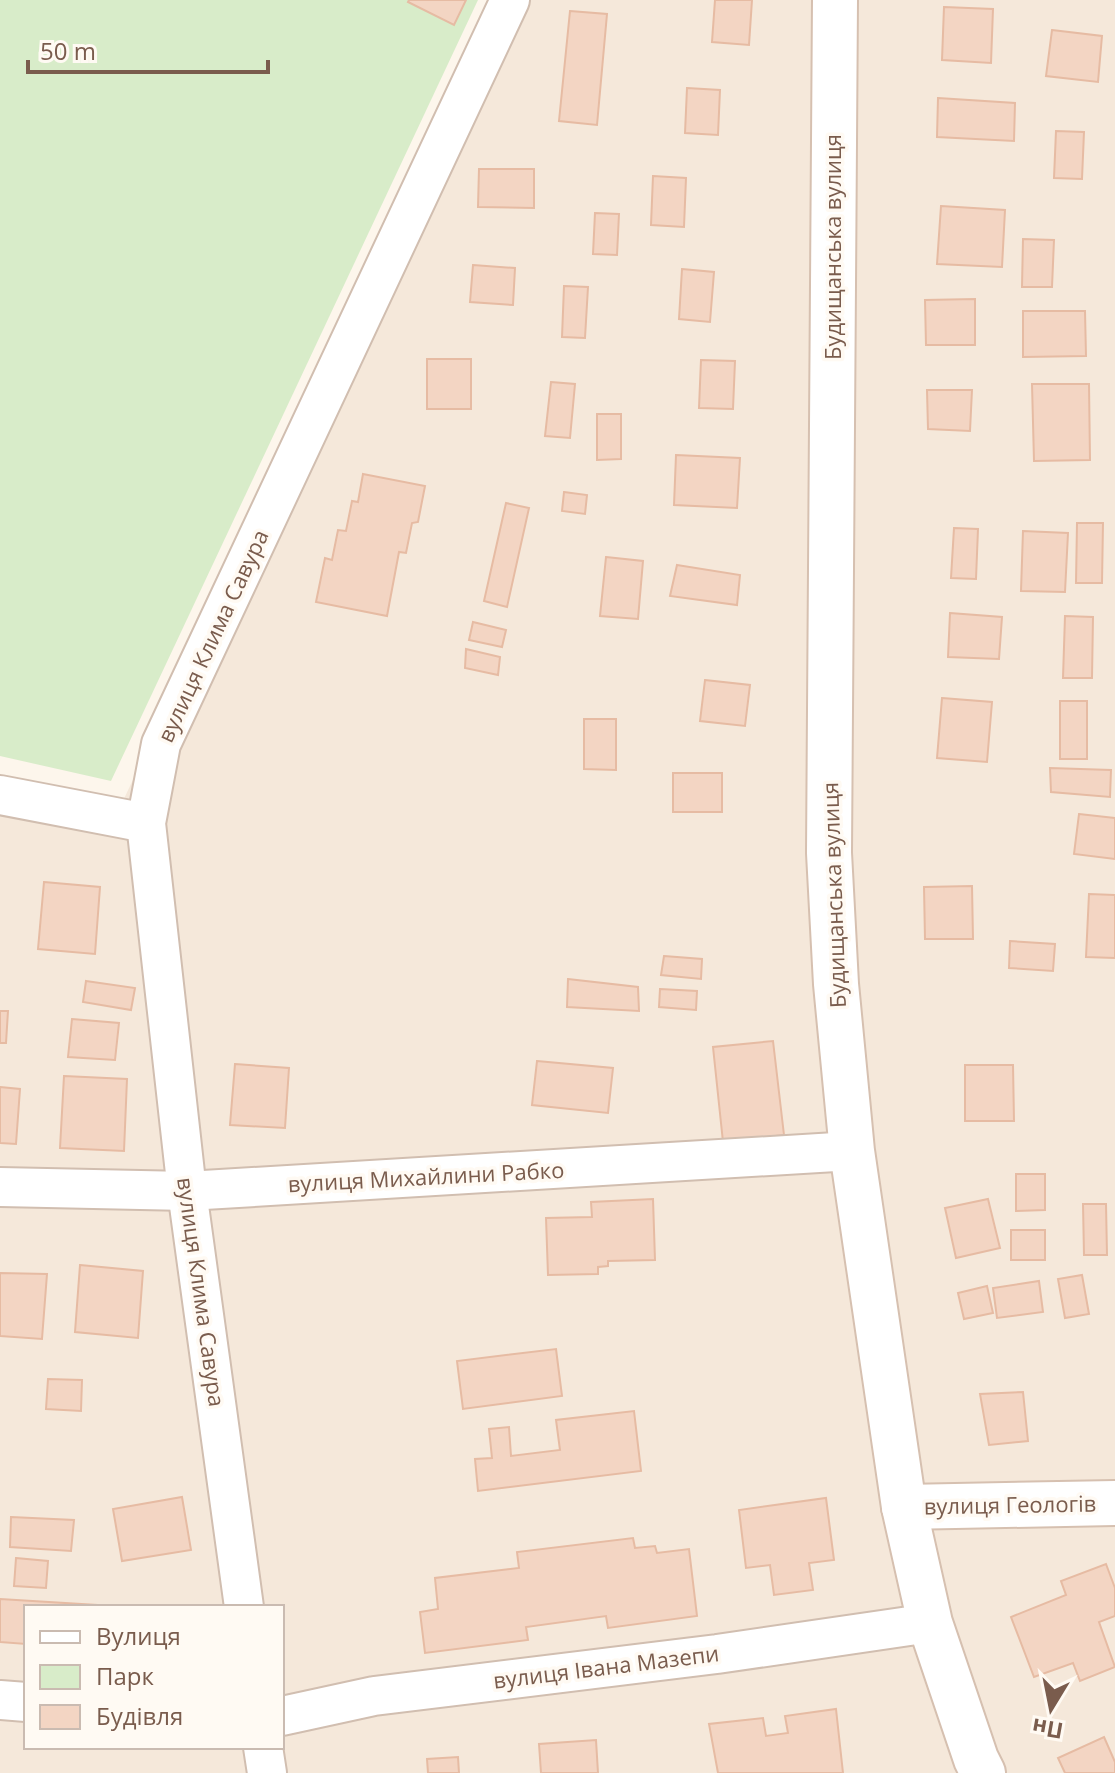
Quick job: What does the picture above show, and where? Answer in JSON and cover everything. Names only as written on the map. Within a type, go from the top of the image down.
[{"type":"street","name":"вулиця Клима Савура","points":[[244,1605],[187,1191],[146,823],[161,744],[510,0]]},
{"type":"street","name":"Будищанська вулиця","points":[[835,0],[829,853],[836,984],[852,1151],[904,1507],[930,1623],[983,1773]]},
{"type":"street","points":[[0,795],[146,823]]},
{"type":"street","name":"вулиця Михайлини Рабко","points":[[0,1187],[187,1191],[852,1151]]},
{"type":"street","name":"вулиця Геологів","points":[[904,1507],[1115,1503]]},
{"type":"street","name":"вулиця Івана Мазепи","points":[[284,1716],[374,1696],[717,1654],[930,1623]]},
{"type":"street","points":[[0,1700],[24,1702]]},
{"type":"street","points":[[263,1749],[267,1773]]},
{"type":"shaded area","points":[[500,0],[1115,0],[1115,1773],[0,1773],[0,776],[122,803]]},
{"type":"green space","points":[[0,0],[478,0],[111,781],[0,756]]},
{"type":"building","points":[[409,0],[466,0],[454,25]]},
{"type":"building","points":[[715,0],[752,0],[749,45],[712,42]]},
{"type":"building","points":[[944,7],[993,9],[991,63],[942,60]]},
{"type":"building","points":[[570,11],[607,14],[597,125],[559,121]]},
{"type":"building","points":[[1052,30],[1102,36],[1098,82],[1046,76]]},
{"type":"building","points":[[687,88],[720,90],[718,135],[685,133]]},
{"type":"building","points":[[938,98],[1015,103],[1014,141],[937,137]]},
{"type":"building","points":[[1056,131],[1084,132],[1082,179],[1054,178]]},
{"type":"building","points":[[479,169],[534,169],[534,208],[478,207]]},
{"type":"building","points":[[653,176],[686,178],[684,227],[651,225]]},
{"type":"building","points":[[941,206],[1005,210],[1002,267],[937,264]]},
{"type":"building","points":[[595,213],[619,214],[617,255],[593,254]]},
{"type":"building","points":[[1023,239],[1054,240],[1052,287],[1022,287]]},
{"type":"building","points":[[473,265],[515,268],[513,305],[470,302]]},
{"type":"building","points":[[682,269],[714,272],[710,322],[679,319]]},
{"type":"building","points":[[564,286],[588,287],[585,338],[562,337]]},
{"type":"building","points":[[975,299],[975,345],[926,345],[925,300]]},
{"type":"building","points":[[1023,311],[1085,311],[1086,356],[1023,357]]},
{"type":"building","points":[[427,359],[471,359],[471,409],[427,409]]},
{"type":"building","points":[[701,360],[735,361],[733,409],[699,408]]},
{"type":"building","points":[[551,382],[575,384],[570,438],[545,436]]},
{"type":"building","points":[[1032,384],[1089,384],[1090,460],[1034,461]]},
{"type":"building","points":[[927,390],[972,390],[970,431],[928,429]]},
{"type":"building","points":[[597,414],[621,414],[621,459],[597,460]]},
{"type":"building","points":[[676,455],[740,458],[737,508],[674,505]]},
{"type":"building","points":[[363,474],[425,486],[418,522],[412,523],[406,553],[399,552],[387,616],[316,602],[325,558],[332,560],[338,530],[346,531],[352,501],[358,502]]},
{"type":"building","points":[[564,492],[587,495],[585,514],[562,511]]},
{"type":"building","points":[[506,503],[529,508],[507,607],[484,601]]},
{"type":"building","points":[[1077,523],[1103,523],[1102,583],[1076,583]]},
{"type":"building","points":[[954,528],[978,529],[976,579],[951,578]]},
{"type":"building","points":[[1023,531],[1068,533],[1065,592],[1021,591]]},
{"type":"building","points":[[606,557],[643,561],[638,619],[600,616]]},
{"type":"building","points":[[677,565],[740,575],[737,605],[670,596]]},
{"type":"building","points":[[950,613],[1002,617],[999,659],[948,657]]},
{"type":"building","points":[[1065,616],[1093,617],[1092,678],[1063,678]]},
{"type":"building","points":[[473,622],[506,630],[502,647],[469,640]]},
{"type":"building","points":[[466,649],[500,657],[498,675],[465,668]]},
{"type":"building","points":[[705,680],[750,685],[745,726],[700,721]]},
{"type":"building","points":[[942,698],[992,702],[987,762],[937,758]]},
{"type":"building","points":[[1060,701],[1087,701],[1087,759],[1060,759]]},
{"type":"building","points":[[584,719],[616,719],[616,770],[584,769]]},
{"type":"building","points":[[1050,768],[1111,770],[1110,797],[1051,792]]},
{"type":"building","points":[[673,773],[722,773],[722,812],[673,812]]},
{"type":"building","points":[[1079,814],[1115,818],[1115,859],[1074,854]]},
{"type":"building","points":[[44,882],[100,887],[95,954],[38,949]]},
{"type":"building","points":[[972,886],[973,939],[925,939],[924,887]]},
{"type":"building","points":[[1089,894],[1115,895],[1115,958],[1086,957]]},
{"type":"building","points":[[1010,941],[1055,944],[1053,971],[1009,968]]},
{"type":"building","points":[[664,956],[702,959],[701,979],[661,975]]},
{"type":"building","points":[[568,979],[638,987],[639,1011],[567,1007]]},
{"type":"building","points":[[86,981],[135,988],[131,1010],[83,1002]]},
{"type":"building","points":[[660,989],[697,991],[696,1010],[659,1007]]},
{"type":"building","points":[[0,1011],[8,1011],[6,1043],[0,1043]]},
{"type":"building","points":[[72,1019],[119,1023],[115,1060],[68,1057]]},
{"type":"building","points":[[773,1041],[784,1135],[723,1142],[713,1047]]},
{"type":"building","points":[[537,1061],[613,1068],[608,1113],[532,1105]]},
{"type":"building","points":[[235,1064],[289,1068],[285,1128],[230,1125]]},
{"type":"building","points":[[965,1065],[1013,1065],[1014,1121],[965,1121]]},
{"type":"building","points":[[64,1076],[127,1079],[124,1151],[60,1148]]},
{"type":"building","points":[[0,1087],[20,1089],[16,1144],[0,1143]]},
{"type":"building","points":[[1016,1174],[1045,1174],[1045,1210],[1016,1211]]},
{"type":"building","points":[[653,1199],[655,1260],[608,1261],[608,1266],[598,1267],[598,1274],[548,1275],[546,1218],[592,1217],[591,1202]]},
{"type":"building","points":[[988,1199],[1000,1248],[956,1258],[945,1208]]},
{"type":"building","points":[[1083,1204],[1106,1204],[1107,1255],[1084,1255]]},
{"type":"building","points":[[1011,1230],[1045,1230],[1045,1260],[1011,1260]]},
{"type":"building","points":[[80,1265],[143,1271],[138,1338],[75,1332]]},
{"type":"building","points":[[0,1273],[47,1274],[42,1339],[0,1336]]},
{"type":"building","points":[[1082,1275],[1089,1314],[1065,1318],[1058,1279]]},
{"type":"building","points":[[1039,1281],[1043,1312],[997,1318],[993,1288]]},
{"type":"building","points":[[987,1286],[993,1313],[964,1319],[958,1293]]},
{"type":"building","points":[[556,1349],[562,1396],[463,1409],[457,1361]]},
{"type":"building","points":[[48,1379],[82,1380],[81,1411],[46,1409]]},
{"type":"building","points":[[1023,1392],[1028,1441],[989,1445],[980,1394]]},
{"type":"building","points":[[634,1411],[641,1471],[478,1491],[475,1459],[492,1458],[489,1429],[509,1427],[511,1456],[560,1450],[556,1420]]},
{"type":"building","points":[[182,1497],[191,1550],[122,1561],[113,1509]]},
{"type":"building","points":[[826,1498],[834,1560],[809,1563],[813,1590],[774,1595],[770,1565],[746,1568],[739,1510]]},
{"type":"building","points":[[11,1517],[74,1520],[71,1551],[10,1547]]},
{"type":"building","points":[[633,1538],[635,1548],[655,1546],[657,1553],[689,1549],[697,1616],[608,1628],[606,1616],[526,1627],[528,1640],[425,1653],[420,1612],[438,1609],[435,1578],[519,1568],[517,1552]]},
{"type":"building","points":[[16,1558],[48,1561],[46,1588],[14,1586]]},
{"type":"building","points":[[1106,1564],[1115,1588],[1115,1616],[1099,1622],[1115,1667],[1080,1681],[1073,1663],[1034,1677],[1011,1617],[1066,1595],[1061,1581]]},
{"type":"building","points":[[0,1599],[97,1605],[24,1605],[24,1644],[0,1642]]},
{"type":"building","points":[[836,1709],[843,1773],[718,1773],[709,1724],[763,1718],[766,1736],[788,1733],[785,1716]]},
{"type":"building","points":[[1104,1737],[1115,1762],[1115,1773],[1065,1773],[1058,1758]]},
{"type":"building","points":[[596,1740],[598,1773],[541,1773],[539,1744]]},
{"type":"building","points":[[458,1757],[459,1773],[428,1773],[427,1759]]}]
